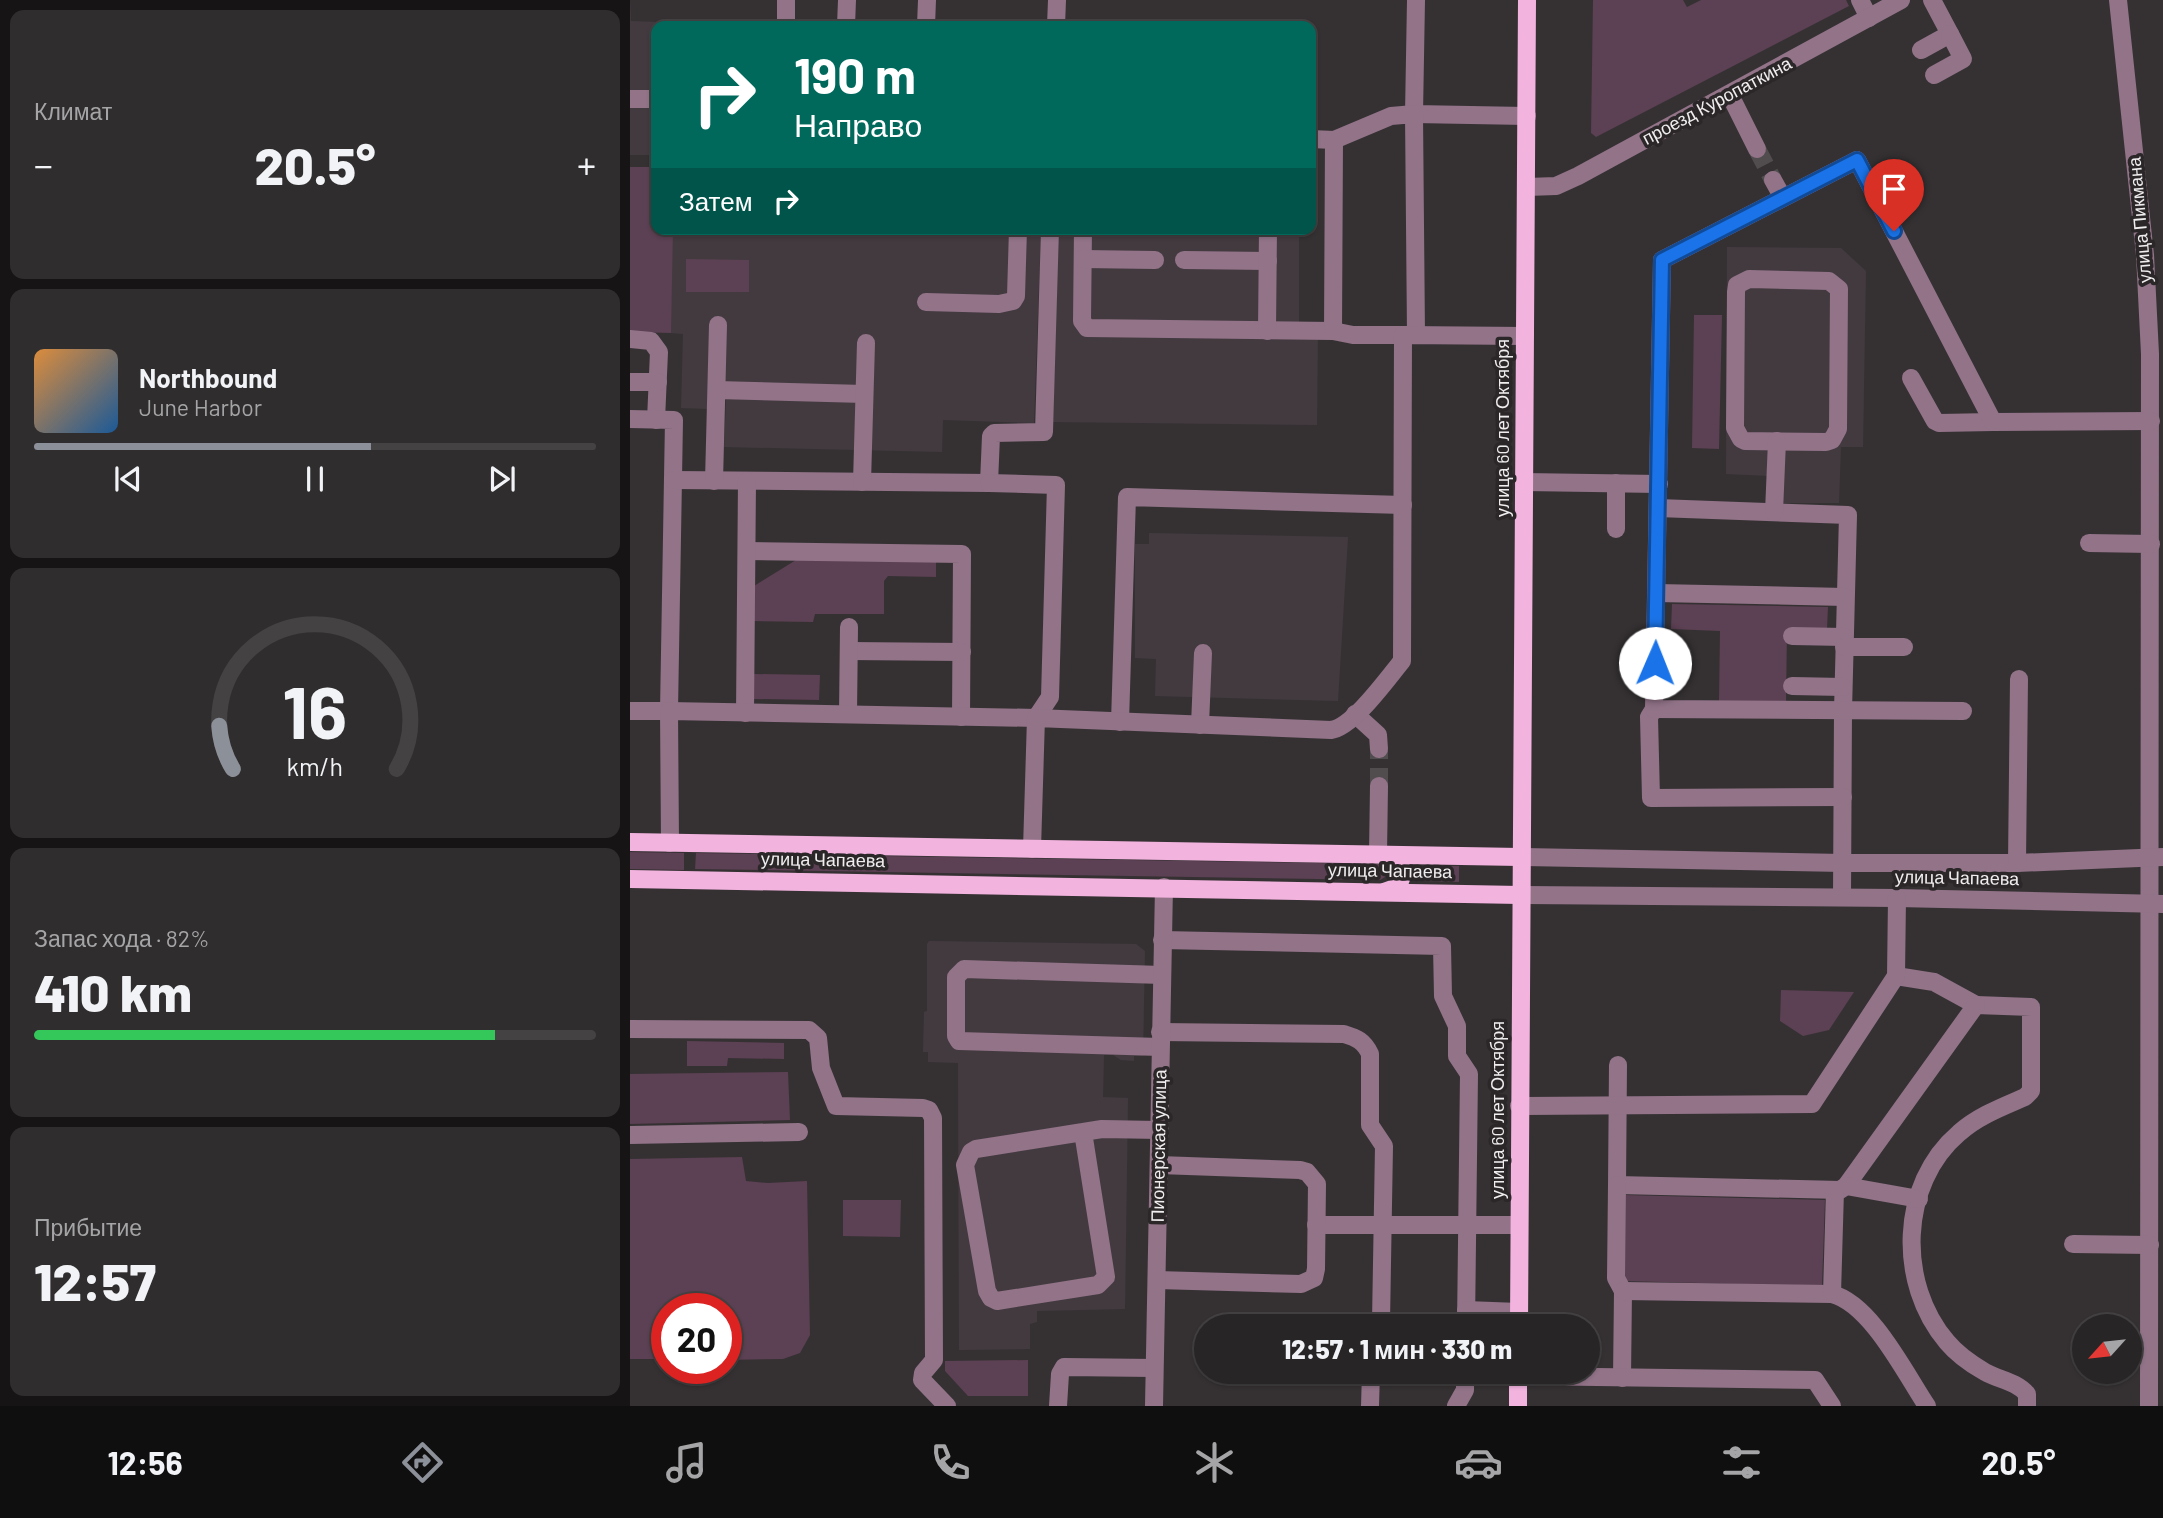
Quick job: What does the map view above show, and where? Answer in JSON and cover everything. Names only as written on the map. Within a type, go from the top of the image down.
[{"type":"main road","name":"улица 60 лет Октября","points":[[1519,1314],[1527,0]]},
{"type":"main road","name":"улица Чапаева","points":[[630,842],[1520,857]]},
{"type":"main road","points":[[1382,854],[1399,862],[1403,873],[1398,887],[1384,892]]},
{"type":"main road","name":"улица Чапаева","points":[[630,879],[1520,895]]},
{"type":"main road","points":[[1518,1384],[1518,1406]]},
{"type":"street","points":[[786,0],[786,21]]},
{"type":"street","points":[[846,21],[847,0]]},
{"type":"street","points":[[926,21],[927,0]]},
{"type":"street","points":[[1056,21],[1057,0]]},
{"type":"street","points":[[630,711],[1036,718],[1331,730],[1338,729],[1355,714],[1402,662],[1403,505],[1416,0]]},
{"type":"street","points":[[1860,0],[1869,18]]},
{"type":"street","name":"проезд Куропаткина","points":[[1527,187],[1544,188],[1566,182],[1901,0]]},
{"type":"street","points":[[1933,0],[1963,60],[1934,75]]},
{"type":"street","name":"улица Пикмана","points":[[2118,0],[2145,255],[2151,421],[2156,1112],[2150,1245],[2156,1322],[2149,1406]]},
{"type":"street","points":[[1921,50],[1950,34]]},
{"type":"street","points":[[1730,95],[1757,149]]},
{"type":"street","points":[[630,99],[651,99]]},
{"type":"street","points":[[1316,139],[1334,140],[1391,116],[1527,116]]},
{"type":"street","points":[[1333,331],[1334,140]]},
{"type":"street","points":[[1843,797],[1651,797],[1649,717],[1654,709],[1662,260],[1857,160],[1993,422]]},
{"type":"street","points":[[1773,180],[1783,198]]},
{"type":"street","points":[[926,302],[999,304],[1013,301],[1016,296],[1018,235]]},
{"type":"street","points":[[989,483],[990,436],[994,433],[1044,432],[1050,235]]},
{"type":"street","points":[[1083,235],[1082,321],[1087,328],[1333,331],[1353,335],[1525,336]]},
{"type":"street","points":[[1267,331],[1268,235]]},
{"type":"street","points":[[1083,259],[1155,260]]},
{"type":"street","points":[[1184,260],[1268,261]]},
{"type":"street","points":[[1749,279],[1829,281],[1839,289],[1841,297],[1836,436],[1826,442],[1777,441],[1745,441],[1735,428],[1737,285],[1749,279]]},
{"type":"street","points":[[714,481],[718,325]]},
{"type":"street","points":[[630,339],[646,339],[656,346],[659,352],[656,420]]},
{"type":"street","points":[[862,482],[866,343]]},
{"type":"street","points":[[1911,378],[1935,421],[1939,423],[2151,421]]},
{"type":"street","points":[[630,382],[658,382]]},
{"type":"street","points":[[717,390],[864,394]]},
{"type":"street","points":[[630,419],[674,420],[669,711],[670,843]]},
{"type":"street","points":[[1774,512],[1777,441]]},
{"type":"street","points":[[673,480],[1056,485],[1050,697],[1036,718],[1032,849]]},
{"type":"street","points":[[745,713],[747,481]]},
{"type":"street","points":[[1524,482],[1659,484]]},
{"type":"street","points":[[1616,483],[1616,529]]},
{"type":"street","points":[[1120,722],[1127,497],[1403,505]]},
{"type":"street","points":[[1658,508],[1848,515],[1843,687],[1842,897]]},
{"type":"street","points":[[2089,543],[2151,544]]},
{"type":"street","points":[[747,551],[962,554],[961,717]]},
{"type":"street","points":[[1657,593],[1845,597]]},
{"type":"street","points":[[848,715],[849,628]]},
{"type":"street","points":[[1793,636],[1904,647]]},
{"type":"street","points":[[849,651],[961,652]]},
{"type":"street","points":[[1200,725],[1203,653]]},
{"type":"street","points":[[2017,863],[2019,679]]},
{"type":"street","points":[[1792,686],[1843,687]]},
{"type":"street","points":[[1654,709],[1963,711]]},
{"type":"street","points":[[1355,714],[1377,735],[1379,749]]},
{"type":"street","points":[[1379,786],[1382,854]]},
{"type":"street","name":"улица Чапаева","points":[[1520,857],[1843,863],[2017,863],[2156,857]]},
{"type":"street","name":"Пионерская улица","points":[[1154,1406],[1164,887]]},
{"type":"street","name":"улица Чапаева","points":[[1520,895],[1842,897],[2156,904]]},
{"type":"street","points":[[1519,1106],[1812,1104],[1896,976],[1897,898]]},
{"type":"street","points":[[1162,940],[1443,946],[1443,996],[1457,1026],[1457,1056],[1469,1074],[1466,1314]]},
{"type":"street","points":[[1162,975],[964,970],[957,977],[956,1036],[959,1041],[1344,1034],[1366,1044],[1370,1054],[1370,1125],[1384,1146],[1381,1314]]},
{"type":"street","points":[[1896,976],[1934,982],[1976,1005],[2031,1007],[2031,1091],[2025,1097],[1973,1122],[1942,1150],[1932,1166],[1919,1199],[1911,1248],[1917,1286],[1935,1326],[1965,1359],[1985,1372],[2020,1386],[2027,1394],[2027,1406]]},
{"type":"street","points":[[1832,1294],[1840,1188],[1976,1005]]},
{"type":"street","points":[[630,1030],[809,1030],[818,1038],[821,1068],[836,1106],[929,1110],[933,1118],[934,1360],[923,1373],[922,1380],[947,1406]]},
{"type":"street","points":[[1618,1065],[1616,1278],[1623,1291],[1622,1378]]},
{"type":"street","points":[[1083,1132],[1106,1277],[1098,1285],[997,1301],[991,1298],[987,1291],[965,1165],[966,1159],[976,1149],[1083,1132],[1112,1129],[1159,1130]]},
{"type":"street","points":[[630,1135],[799,1132]]},
{"type":"street","points":[[1157,1280],[1308,1283],[1314,1278],[1316,1269],[1317,1184],[1307,1172],[1159,1165]]},
{"type":"street","points":[[1617,1185],[1840,1188],[1919,1199]]},
{"type":"street","points":[[1316,1225],[1518,1226]]},
{"type":"street","points":[[2073,1244],[2150,1245]]},
{"type":"street","points":[[1623,1291],[1832,1294],[1843,1297],[1862,1311],[1927,1406]]},
{"type":"street","points":[[1058,1406],[1060,1370],[1064,1367],[1154,1368]]},
{"type":"street","points":[[1600,1377],[1815,1380],[1832,1406]]},
{"type":"street","points":[[1370,1406],[1371,1384]]},
{"type":"street","points":[[1456,1406],[1465,1390],[1465,1384]]},
{"type":"shaded area","points":[[630,0],[631,21],[651,22],[651,155],[630,155]]},
{"type":"shaded area","points":[[1593,0],[1683,0],[1687,7],[1701,0],[1846,0],[1849,6],[1596,137],[1591,133]]},
{"type":"shaded area","points":[[630,167],[651,167],[651,235],[1041,235],[1034,423],[943,420],[942,452],[724,447],[726,400],[711,400],[710,409],[681,408],[683,334],[670,333]]},
{"type":"shaded area","points":[[630,167],[651,167],[651,235],[673,235],[671,333],[630,332]]},
{"type":"shaded area","points":[[1058,235],[1299,235],[1299,324],[1318,325],[1317,425],[1053,422]]},
{"type":"shaded area","points":[[1727,247],[1841,248],[1866,271],[1863,447],[1841,447],[1839,503],[1769,503],[1770,476],[1726,474]]},
{"type":"shaded area","points":[[686,259],[749,260],[749,292],[686,292]]},
{"type":"shaded area","points":[[1694,315],[1722,315],[1719,449],[1692,448]]},
{"type":"shaded area","points":[[1149,533],[1348,537],[1338,701],[1155,696],[1156,659],[1135,658],[1135,544],[1149,544]]},
{"type":"shaded area","points":[[796,560],[936,561],[936,577],[888,576],[884,581],[884,614],[815,614],[813,622],[754,621],[754,586]]},
{"type":"shaded area","points":[[1672,604],[1828,607],[1827,629],[1787,629],[1786,702],[1719,701],[1720,631],[1671,629]]},
{"type":"shaded area","points":[[754,674],[820,675],[819,700],[754,699]]},
{"type":"shaded area","points":[[630,852],[684,853],[684,870],[630,869]]},
{"type":"shaded area","points":[[696,853],[1379,864],[1385,866],[1387,871],[1385,877],[1380,880],[695,869]]},
{"type":"shaded area","points":[[1422,866],[1459,866],[1459,882],[1422,881],[1418,873]]},
{"type":"shaded area","points":[[929,941],[1136,944],[1145,951],[1143,1056],[1134,1056],[1134,1061],[1104,1055],[1103,1097],[1128,1098],[1125,1309],[1037,1311],[1037,1322],[1030,1324],[1030,1349],[959,1350],[958,1063],[928,1062],[928,1052],[923,1052]]},
{"type":"shaded area","points":[[1781,990],[1854,992],[1829,1030],[1803,1036],[1780,1021]]},
{"type":"shaded area","points":[[687,1041],[784,1043],[784,1059],[728,1058],[727,1066],[687,1066]]},
{"type":"shaded area","points":[[788,1072],[790,1120],[630,1124],[630,1074]]},
{"type":"shaded area","points":[[742,1157],[746,1181],[807,1181],[810,1335],[800,1353],[783,1359],[742,1360],[742,1293],[651,1293],[651,1359],[630,1359],[630,1159]]},
{"type":"shaded area","points":[[1624,1195],[1825,1200],[1822,1286],[1622,1281]]},
{"type":"shaded area","points":[[843,1200],[901,1200],[900,1237],[843,1236]]},
{"type":"shaded area","points":[[1028,1360],[1028,1396],[968,1396],[945,1371],[945,1361]]},
{"type":"tunnel","points":[[1757,149],[1773,180]]},
{"type":"tunnel","points":[[1379,749],[1379,786]]},
{"type":"route","points":[[1655,663],[1662,260],[1857,160],[1894,231]]}]
